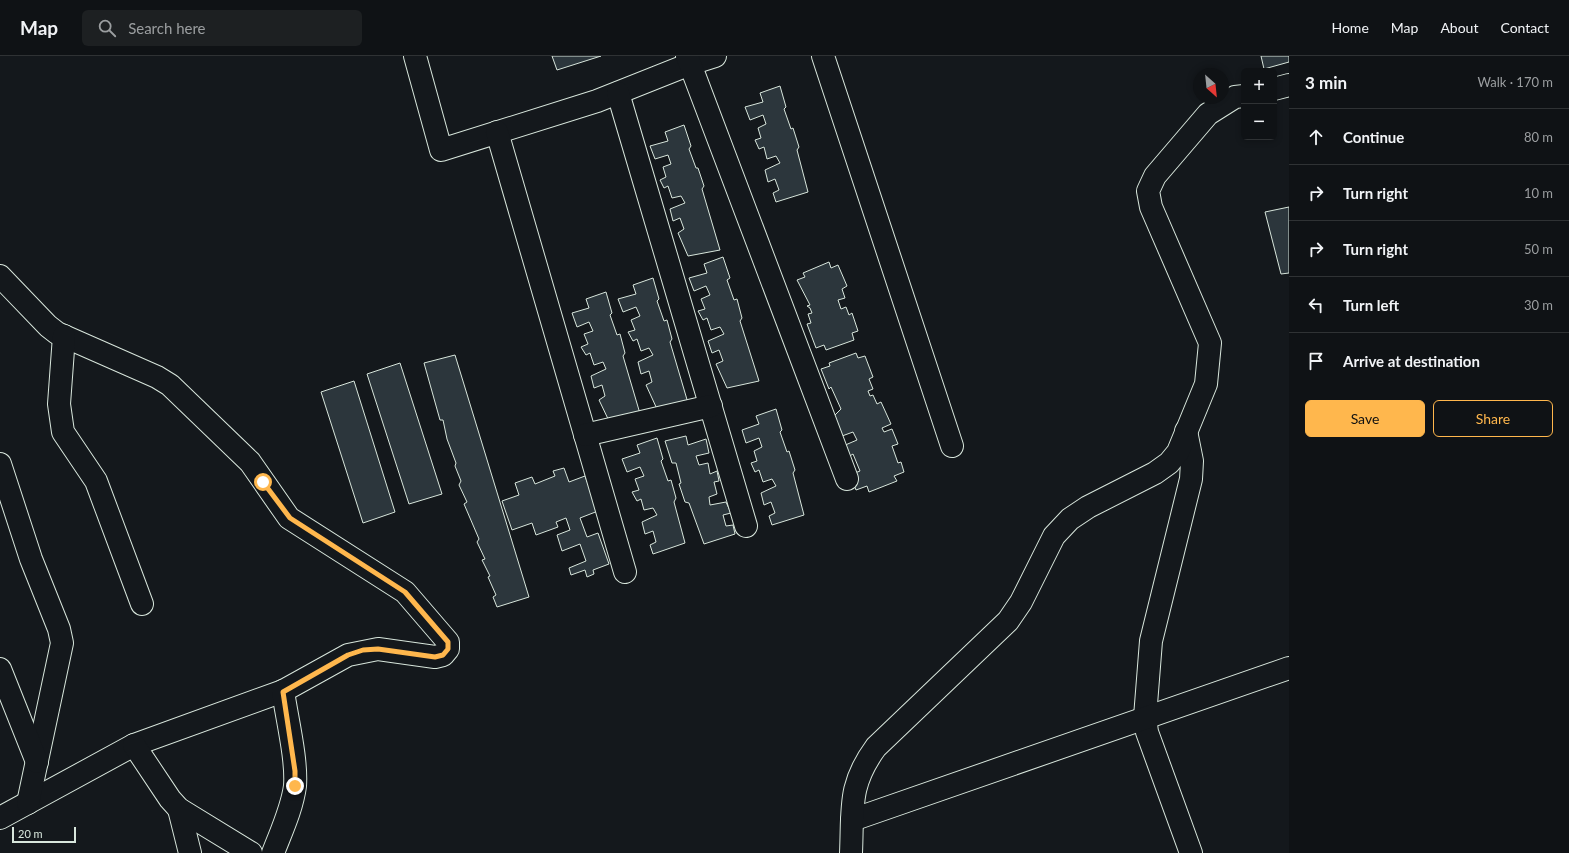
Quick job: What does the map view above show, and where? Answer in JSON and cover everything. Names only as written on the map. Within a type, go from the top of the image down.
[{"type":"street","points":[[415,56],[441,150],[618,92],[688,60],[715,56]]},
{"type":"street","points":[[823,56],[952,446]]},
{"type":"street","points":[[688,60],[847,479]]},
{"type":"street","points":[[1277,88],[1289,85]]},
{"type":"street","points":[[618,92],[746,526]]},
{"type":"street","points":[[851,853],[854,792],[864,763],[876,747],[1008,621],[1021,602],[1054,536],[1070,519],[1088,507],[1155,473],[1169,463],[1178,452],[1206,384],[1210,343],[1151,207],[1148,191],[1154,176],[1208,114],[1235,98],[1241,97]]},
{"type":"street","points":[[497,132],[625,572]]},
{"type":"street","points":[[0,276],[48,326],[64,336],[157,377],[175,390],[250,462],[290,518],[405,592],[448,642],[448,649],[446,652],[443,655],[435,657],[378,649],[348,655],[283,692],[134,745],[0,818]]},
{"type":"street","points":[[64,336],[59,404],[63,432],[96,481],[142,604]]},
{"type":"street","points":[[585,435],[711,406]]},
{"type":"street","points":[[1186,431],[1192,461],[1191,479],[1151,640],[1145,717],[1147,732],[1191,853]]},
{"type":"street","points":[[0,464],[31,559],[62,643],[28,803]]},
{"type":"street","points":[[0,668],[37,762]]},
{"type":"street","points":[[852,820],[1289,668]]},
{"type":"street","points":[[273,853],[291,803],[295,786],[295,771],[283,692]]},
{"type":"street","points":[[134,745],[179,809],[251,853]]},
{"type":"street","points":[[179,809],[190,853]]},
{"type":"building","points":[[552,56],[601,56],[557,70]]},
{"type":"building","points":[[1261,56],[1289,56],[1289,62],[1264,68]]},
{"type":"building","points":[[780,86],[786,107],[784,109],[791,129],[793,128],[799,147],[797,150],[808,192],[776,202],[773,193],[779,190],[775,179],[768,182],[765,170],[780,163],[776,156],[767,159],[764,147],[759,149],[755,140],[761,138],[758,128],[766,124],[763,115],[750,120],[745,107],[763,102],[760,93]]},
{"type":"building","points":[[684,125],[691,146],[689,149],[696,168],[698,168],[704,186],[702,189],[720,250],[688,256],[678,233],[684,229],[680,218],[673,221],[670,209],[685,203],[681,196],[672,198],[668,186],[664,188],[660,180],[666,177],[663,167],[671,164],[668,155],[655,159],[650,146],[668,141],[665,132]]},
{"type":"building","points":[[1289,207],[1289,273],[1281,274],[1265,212]]},
{"type":"building","points":[[723,257],[730,278],[727,280],[734,300],[737,299],[742,318],[740,321],[759,381],[727,388],[716,364],[723,361],[719,350],[712,353],[708,341],[724,334],[720,327],[711,330],[707,318],[703,320],[698,311],[705,309],[701,299],[710,295],[706,286],[694,291],[689,278],[707,273],[704,264]]},
{"type":"building","points":[[829,262],[831,268],[838,265],[847,286],[842,289],[845,298],[838,300],[841,309],[846,307],[849,315],[852,313],[858,331],[852,333],[854,340],[826,350],[824,345],[816,348],[807,324],[811,323],[808,314],[812,313],[810,308],[807,306],[810,305],[797,280],[805,277],[803,273]]},
{"type":"building","points":[[653,278],[659,299],[657,301],[664,321],[667,320],[672,339],[670,342],[688,403],[657,409],[646,385],[652,382],[649,371],[641,374],[638,362],[653,355],[649,348],[641,351],[637,339],[633,341],[628,332],[635,330],[631,320],[640,316],[636,307],[623,312],[618,299],[636,294],[633,285]]},
{"type":"building","points":[[606,292],[612,313],[610,315],[617,335],[620,334],[625,353],[623,356],[641,417],[610,423],[599,400],[605,396],[602,385],[594,388],[591,376],[606,369],[603,362],[594,365],[590,353],[586,355],[581,347],[588,344],[584,334],[593,331],[589,322],[577,327],[572,313],[589,308],[586,299]]},
{"type":"building","points":[[856,353],[858,358],[865,356],[873,377],[869,379],[873,389],[868,391],[870,396],[873,395],[877,404],[881,402],[891,424],[882,428],[884,432],[892,429],[898,444],[892,446],[898,463],[901,462],[904,472],[894,476],[897,481],[869,492],[867,486],[856,490],[850,475],[860,471],[853,454],[848,457],[843,446],[857,440],[853,432],[842,436],[834,416],[841,409],[831,387],[829,389],[821,369],[830,366],[829,363]]},
{"type":"building","points":[[455,355],[529,597],[497,607],[493,597],[496,595],[488,577],[490,576],[482,560],[485,559],[477,542],[479,539],[464,504],[467,502],[459,485],[461,481],[455,466],[456,463],[447,439],[443,420],[440,420],[424,363]]},
{"type":"building","points":[[400,363],[442,494],[409,504],[367,374]]},
{"type":"building","points":[[354,381],[395,512],[363,523],[321,392]]},
{"type":"building","points":[[776,409],[782,430],[780,432],[787,452],[789,451],[795,470],[793,473],[804,515],[772,525],[769,516],[775,513],[771,502],[764,505],[761,493],[776,486],[772,479],[763,482],[759,470],[755,472],[751,463],[757,461],[754,451],[762,447],[759,438],[746,443],[742,430],[759,424],[756,416]]},
{"type":"building","points":[[686,436],[688,445],[706,439],[709,453],[696,456],[699,465],[708,463],[710,474],[717,471],[719,481],[714,482],[717,494],[709,497],[710,505],[726,502],[731,513],[723,515],[726,526],[733,525],[735,534],[704,544],[689,503],[685,502],[679,484],[681,483],[676,463],[672,463],[665,441]]},
{"type":"building","points":[[657,438],[663,459],[661,461],[668,481],[671,480],[676,498],[674,502],[685,543],[653,554],[650,545],[656,542],[653,531],[645,534],[642,522],[657,515],[653,508],[644,510],[641,499],[637,501],[632,492],[639,490],[635,479],[644,476],[640,467],[627,472],[622,459],[640,453],[637,445]]},
{"type":"building","points":[[564,468],[569,482],[585,476],[598,511],[580,518],[587,537],[598,533],[609,564],[593,570],[594,574],[587,577],[585,570],[571,575],[569,568],[586,561],[580,544],[562,551],[557,535],[570,530],[566,518],[556,522],[558,527],[536,535],[532,523],[512,530],[502,501],[519,495],[515,483],[532,477],[535,484],[555,476],[553,471]]},
{"type":"route","points":[[263,482],[290,518],[306,531],[405,592],[448,642],[448,649],[443,655],[435,657],[378,649],[363,650],[348,655],[283,692],[295,771],[295,786]]}]
